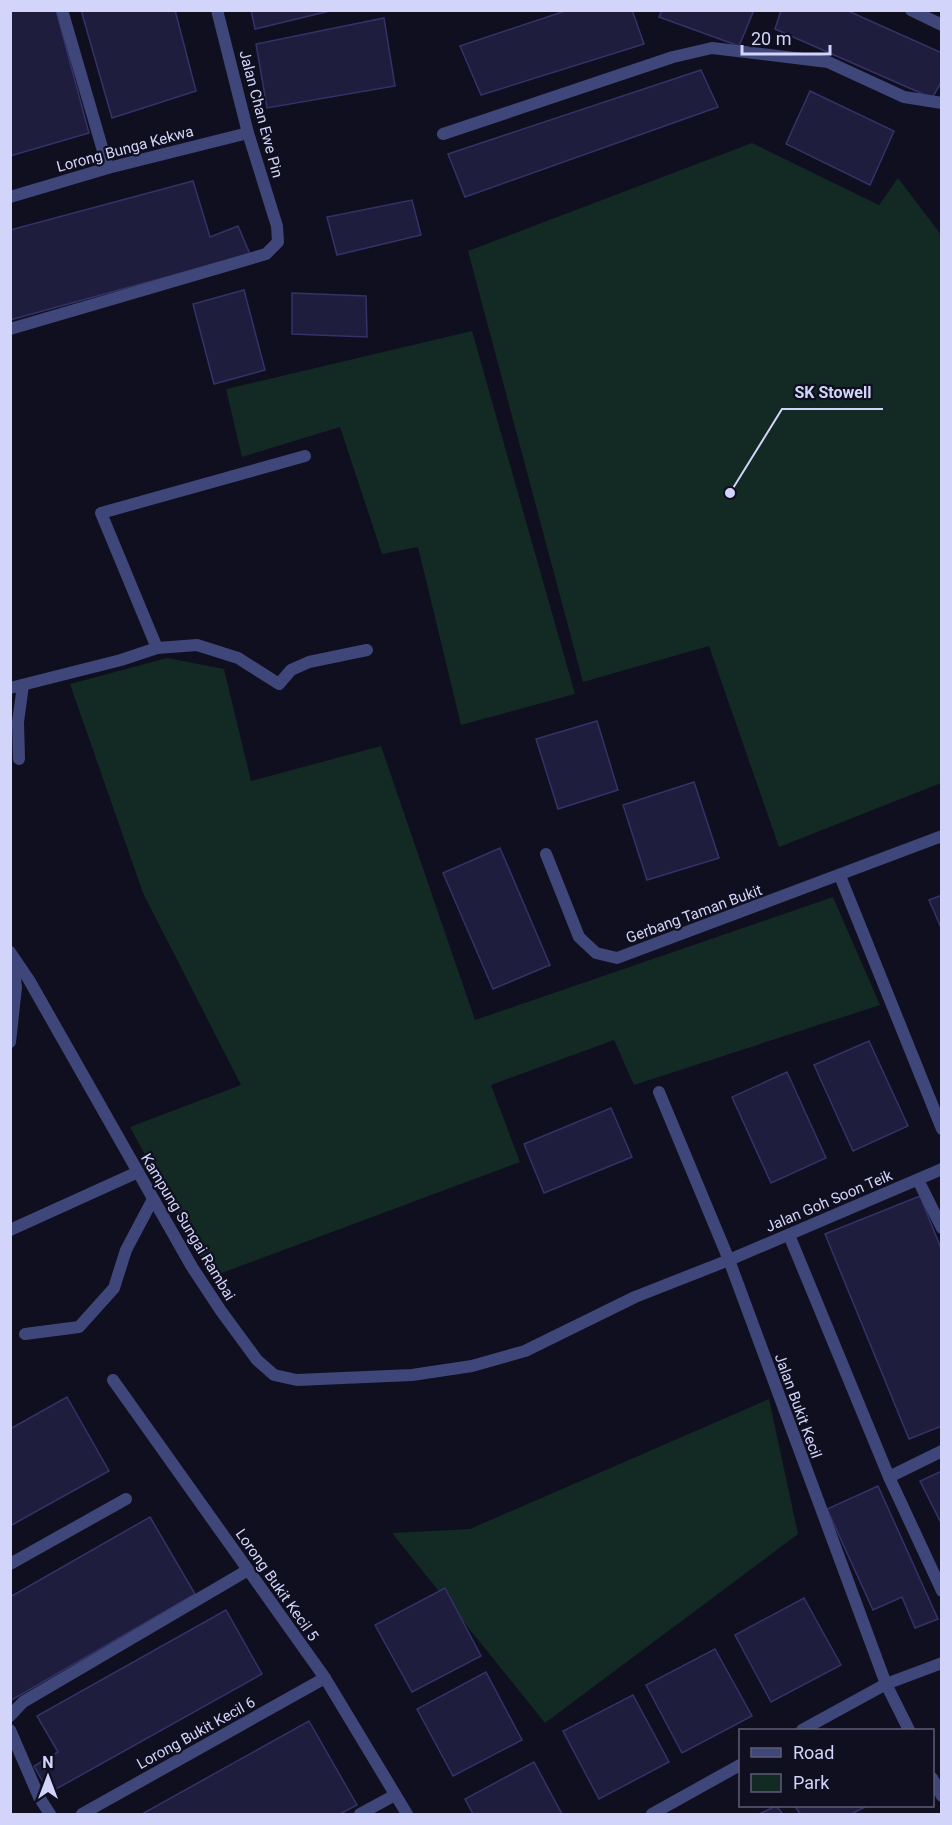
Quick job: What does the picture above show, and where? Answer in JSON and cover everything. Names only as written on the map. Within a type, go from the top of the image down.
[{"type":"street","points":[[62,10],[108,168]]},
{"type":"street","name":"Jalan Chan Ewe Pin","points":[[10,329],[266,254],[278,242],[277,226],[248,132],[217,10]]},
{"type":"street","points":[[911,10],[942,25]]},
{"type":"street","points":[[443,134],[673,57],[712,48],[828,62],[904,97],[942,103]]},
{"type":"street","name":"Lorong Bunga Kekwa","points":[[10,197],[108,168],[248,132]]},
{"type":"street","points":[[157,648],[101,513],[305,456]]},
{"type":"street","points":[[20,759],[17,686],[121,660],[157,648],[197,645],[238,658],[279,684],[291,670],[309,662],[367,650]]},
{"type":"street","name":"Gerbang Taman Bukit","points":[[546,854],[579,937],[596,953],[617,958],[942,836]]},
{"type":"street","points":[[840,876],[942,1129]]},
{"type":"street","points":[[10,1042],[16,987],[11,954]]},
{"type":"street","name":"Kampung Sungai Rambai","points":[[11,954],[29,980],[192,1267],[257,1360],[274,1375],[297,1380],[412,1375],[472,1366],[525,1351],[635,1297],[729,1260]]},
{"type":"street","name":"Jalan Bukit Kecil","points":[[659,1092],[729,1260],[885,1684],[908,1729]]},
{"type":"street","name":"Jalan Goh Soon Teik","points":[[729,1260],[942,1170]]},
{"type":"street","points":[[10,1230],[138,1172]]},
{"type":"street","points":[[918,1180],[942,1228]]},
{"type":"street","points":[[25,1334],[79,1327],[114,1288],[126,1250],[153,1199]]},
{"type":"street","points":[[789,1235],[889,1477],[938,1576],[942,1591]]},
{"type":"street","name":"Lorong Bukit Kecil 5","points":[[113,1380],[325,1678],[407,1815]]},
{"type":"street","points":[[889,1477],[942,1452]]},
{"type":"street","points":[[10,1564],[126,1499]]},
{"type":"street","points":[[10,1716],[23,1702],[248,1570]]},
{"type":"street","points":[[806,1729],[885,1684],[942,1663]]},
{"type":"street","name":"Lorong Bukit Kecil 6","points":[[82,1815],[325,1678]]},
{"type":"street","points":[[10,1730],[39,1797],[50,1815]]},
{"type":"street","points":[[652,1815],[739,1766]]},
{"type":"street","points":[[934,1780],[942,1796]]},
{"type":"street","points":[[360,1815],[395,1795]]},
{"type":"green space","points":[[752,143],[879,205],[898,178],[942,236],[941,783],[779,847],[709,646],[583,682],[468,251]]},
{"type":"green space","points":[[472,331],[575,694],[461,725],[418,547],[382,554],[340,427],[242,457],[226,389]]},
{"type":"green space","points":[[167,658],[224,669],[251,781],[381,746],[475,1020],[833,897],[880,1005],[634,1085],[614,1040],[491,1085],[520,1162],[211,1277],[130,1127],[241,1085],[143,893],[70,684]]},
{"type":"green space","points":[[769,1399],[798,1534],[545,1723],[392,1533],[470,1529]]},
{"type":"building","points":[[10,10],[56,10],[89,133],[10,156]]},
{"type":"building","points":[[81,10],[175,10],[196,91],[112,118]]},
{"type":"building","points":[[251,10],[334,10],[255,29]]},
{"type":"building","points":[[568,10],[632,10],[644,44],[481,95],[460,46]]},
{"type":"building","points":[[662,10],[754,10],[739,46],[659,17]]},
{"type":"building","points":[[781,10],[846,10],[942,53],[942,81],[932,98],[775,29]]},
{"type":"building","points":[[384,18],[395,86],[267,108],[256,44]]},
{"type":"building","points":[[701,70],[718,107],[465,197],[448,154]]},
{"type":"building","points":[[810,91],[894,131],[870,185],[786,144]]},
{"type":"building","points":[[193,181],[210,237],[238,226],[250,254],[10,320],[10,230]]},
{"type":"building","points":[[412,200],[421,235],[337,255],[327,217]]},
{"type":"building","points":[[244,290],[265,370],[214,384],[193,304]]},
{"type":"building","points":[[292,293],[366,296],[367,337],[292,334]]},
{"type":"building","points":[[597,721],[618,790],[558,809],[536,739]]},
{"type":"building","points":[[694,782],[719,858],[647,880],[623,805]]},
{"type":"building","points":[[500,848],[550,965],[493,989],[443,873]]},
{"type":"building","points":[[942,895],[942,930],[929,900]]},
{"type":"building","points":[[869,1041],[908,1126],[853,1151],[814,1065]]},
{"type":"building","points":[[787,1072],[826,1158],[771,1183],[732,1097]]},
{"type":"building","points":[[611,1108],[632,1157],[544,1193],[524,1144]]},
{"type":"building","points":[[920,1196],[942,1251],[942,1426],[909,1439],[825,1234]]},
{"type":"building","points":[[67,1397],[109,1471],[10,1526],[10,1429]]},
{"type":"building","points":[[942,1471],[942,1525],[920,1481]]},
{"type":"building","points":[[878,1486],[938,1619],[915,1628],[902,1597],[873,1610],[827,1509]]},
{"type":"building","points":[[150,1517],[195,1594],[10,1701],[10,1597]]},
{"type":"building","points":[[445,1588],[481,1656],[412,1692],[375,1625]]},
{"type":"building","points":[[804,1598],[841,1665],[771,1702],[735,1635]]},
{"type":"building","points":[[226,1610],[262,1674],[49,1793],[34,1766],[58,1752],[37,1716]]},
{"type":"building","points":[[715,1649],[752,1716],[682,1753],[646,1685]]},
{"type":"building","points":[[486,1672],[522,1740],[453,1776],[417,1709]]},
{"type":"building","points":[[633,1695],[669,1762],[599,1799],[563,1731]]},
{"type":"building","points":[[309,1721],[357,1805],[340,1814],[142,1814]]},
{"type":"building","points":[[534,1762],[562,1814],[473,1814],[465,1799]]},
{"type":"building","points":[[777,1807],[783,1814],[759,1814]]},
{"type":"building","points":[[796,1807],[865,1807],[851,1814],[800,1814]]},
{"type":"place","name":"SK Stowell","points":[[730,493]]}]
